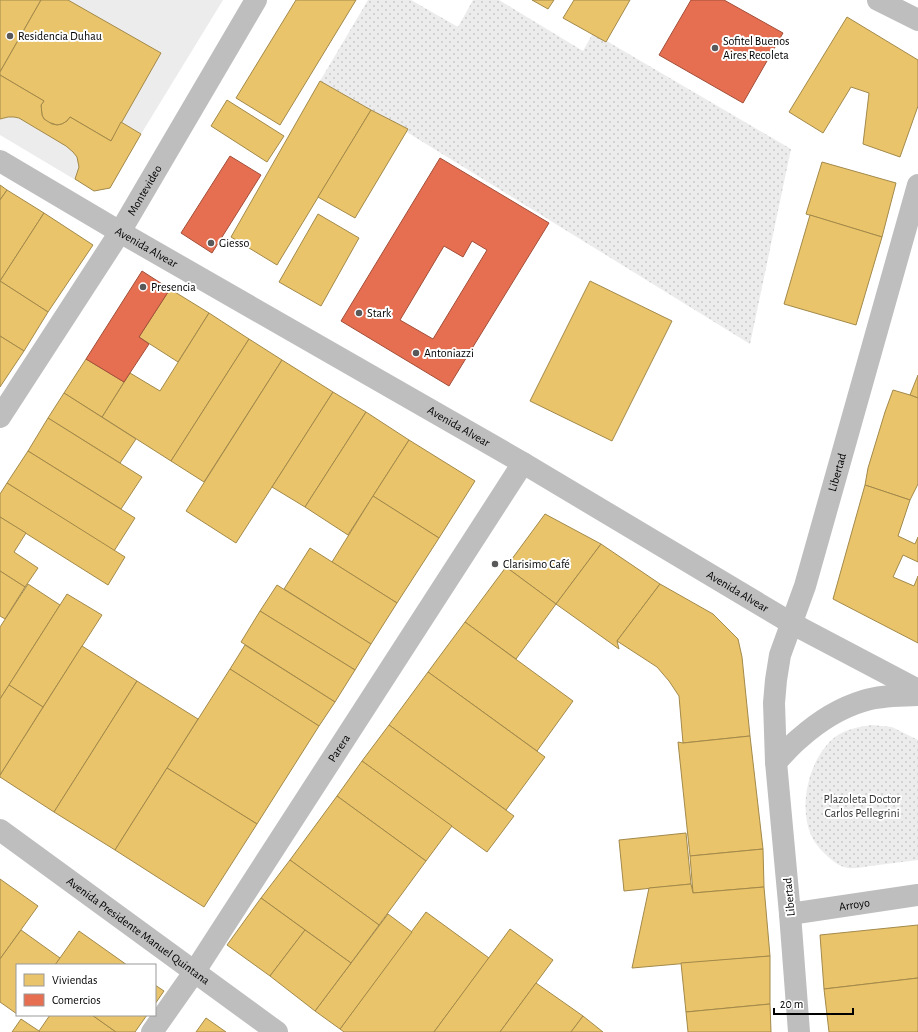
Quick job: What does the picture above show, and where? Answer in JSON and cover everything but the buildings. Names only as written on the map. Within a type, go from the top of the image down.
[{"type":"street","name":"Montevideo","points":[[0,417],[120,232],[256,0]]},
{"type":"street","points":[[878,0],[918,20]]},
{"type":"street","name":"Avenida Alvear","points":[[0,161],[120,232],[523,463],[791,623],[918,690]]},
{"type":"street","name":"Libertad","points":[[799,1032],[776,762],[774,703],[776,680],[780,655],[805,586],[918,185]]},
{"type":"street","name":"Parera","points":[[152,1032],[195,972],[523,463]]},
{"type":"street","points":[[776,762],[800,738],[820,722],[840,710],[864,700],[887,696],[918,695]]},
{"type":"street","name":"Avenida Presidente Manuel Quintana","points":[[0,830],[277,1032]]},
{"type":"street","name":"Arroyo","points":[[790,914],[918,895]]},
{"type":"green space","points":[[41,0],[223,0],[141,134],[110,188],[94,191],[0,135],[0,72]]},
{"type":"green space","points":[[368,0],[411,0],[458,27],[473,0],[499,0],[583,51],[593,33],[791,149],[750,344],[371,110],[320,81]]},
{"type":"green space","name":"Plazoleta Doctor Carlos Pellegrini","points":[[872,725],[892,727],[918,740],[918,860],[859,868],[848,868],[839,865],[830,859],[821,850],[811,835],[807,823],[806,810],[808,783],[818,757],[835,737],[848,730]]},
{"type":"place","name":"Residencia Duhau","points":[[10,36]]},
{"type":"place","name":"Sofitel Buenos Aires Recoleta","points":[[715,48]]},
{"type":"place","name":"Giesso","points":[[211,243]]},
{"type":"place","name":"Presencia","points":[[143,287]]},
{"type":"place","name":"Stark","points":[[359,313]]},
{"type":"place","name":"Antoniazzi","points":[[416,353]]},
{"type":"place","name":"Clarisimo Café","points":[[495,564]]}]
